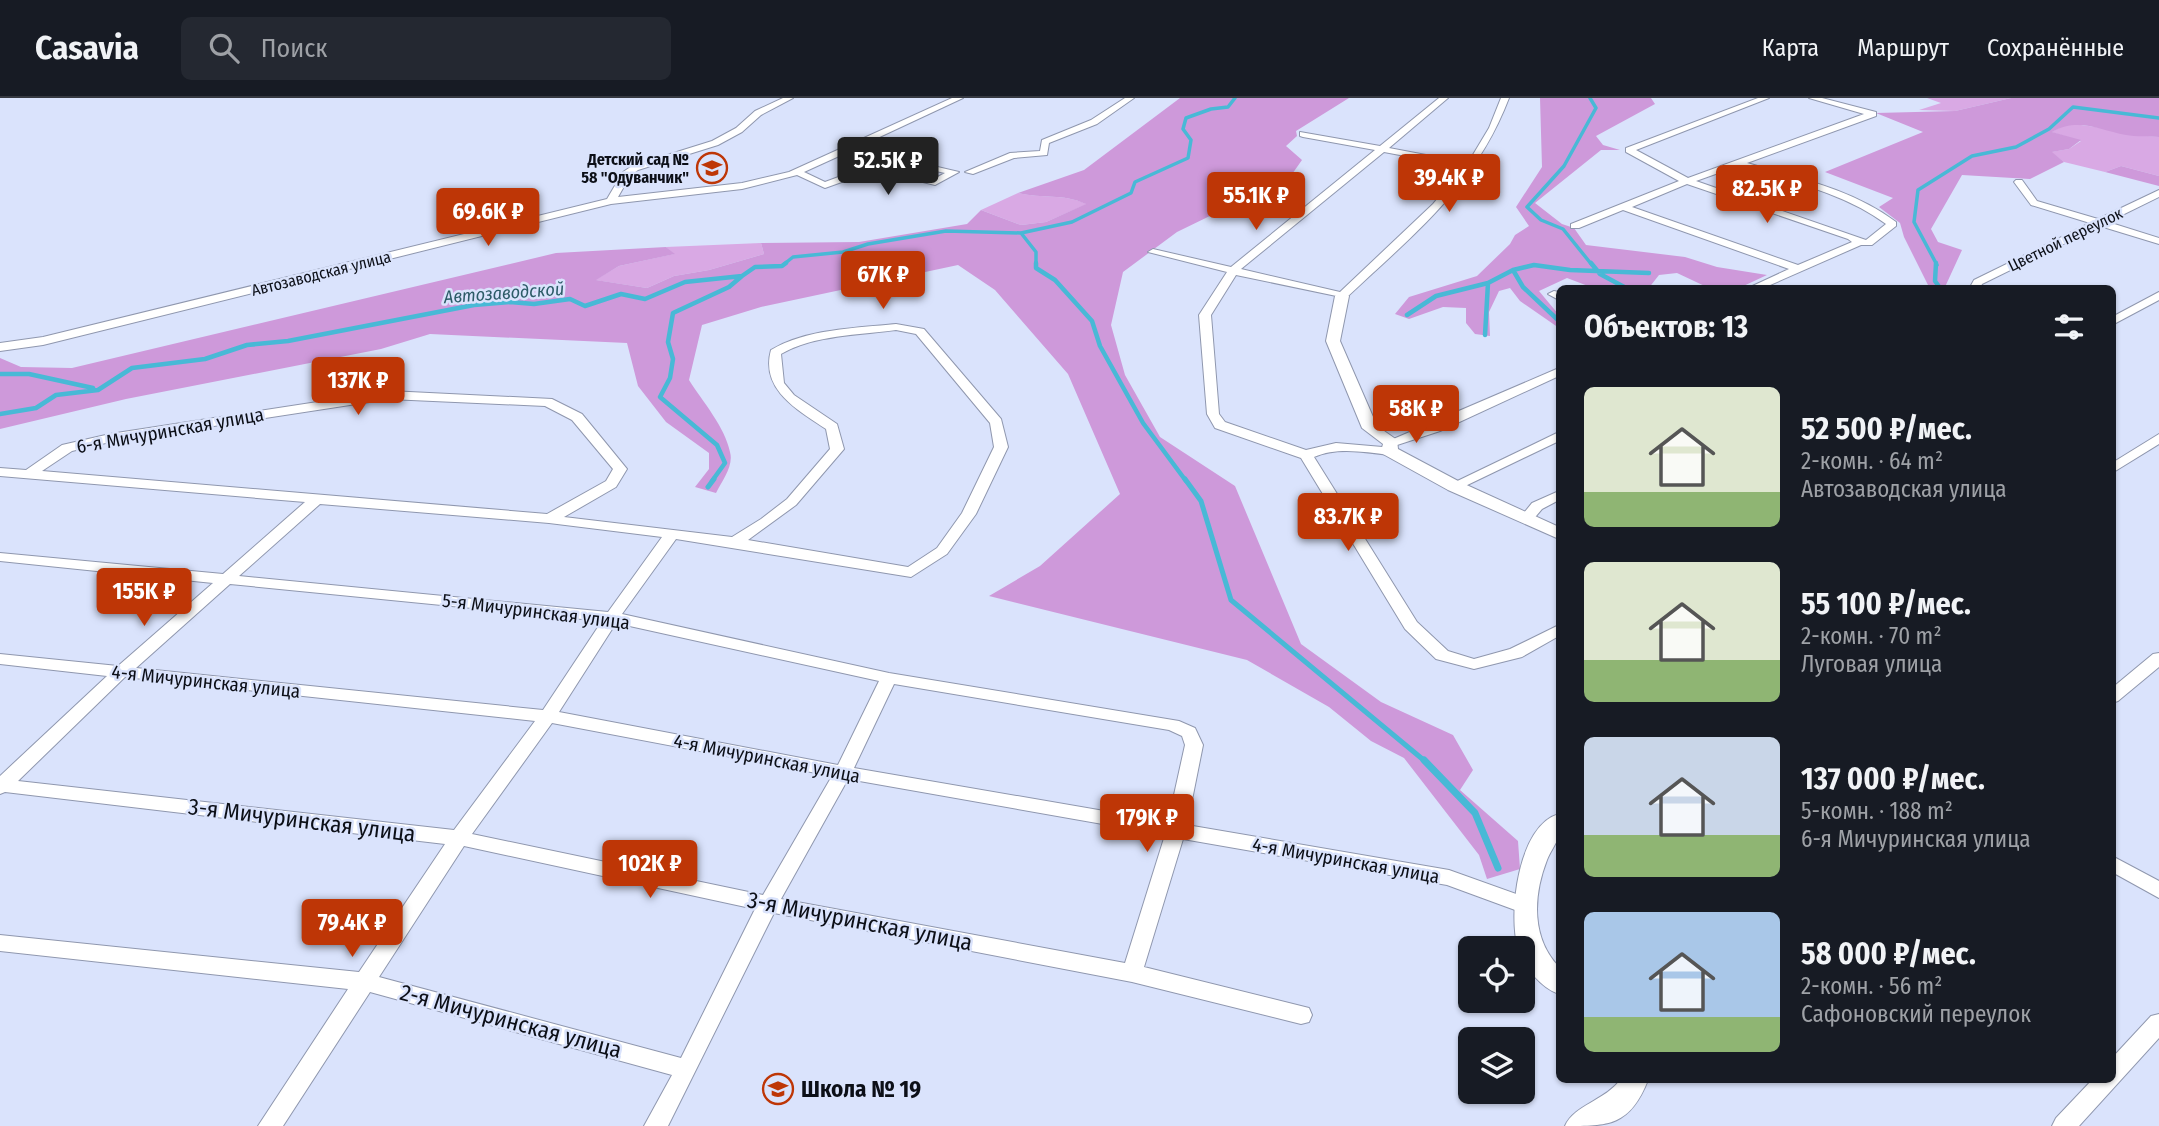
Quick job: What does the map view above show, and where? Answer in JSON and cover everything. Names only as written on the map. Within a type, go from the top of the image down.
[{"type":"street","points":[[611,201],[626,174],[635,168],[715,143],[739,130],[759,112],[789,98]]},
{"type":"street","name":"Автозаводская улица","points":[[0,347],[43,341],[611,201],[742,186],[797,172],[960,98]]},
{"type":"street","points":[[970,172],[1013,155],[1044,153],[1045,142],[1094,122],[1130,98]]},
{"type":"street","points":[[1444,98],[1234,270],[1205,315],[1213,414],[1220,425],[1306,455],[1411,625],[1442,655],[1474,664],[1516,653],[1556,632]]},
{"type":"street","points":[[1505,98],[1499,118],[1471,166],[1433,209],[1342,296],[1333,341],[1370,428],[1390,447],[1454,486],[1556,533]]},
{"type":"street","points":[[1738,163],[1858,203],[1892,224],[1868,243],[1860,242],[1687,181],[1629,150],[1765,98]]},
{"type":"street","points":[[1575,226],[1687,181],[1873,114],[1813,98]]},
{"type":"street","points":[[1303,134],[1471,166]]},
{"type":"street","points":[[797,172],[825,185],[874,167],[934,182],[954,172],[848,149]]},
{"type":"street","points":[[859,174],[925,190]]},
{"type":"street","points":[[2020,181],[2034,203],[2159,241]]},
{"type":"street","name":"Цветной переулок","points":[[1976,285],[2159,193]]},
{"type":"street","points":[[1623,207],[1799,269]]},
{"type":"street","points":[[1761,285],[1860,242]]},
{"type":"street","points":[[1153,252],[1342,296]]},
{"type":"street","points":[[2116,320],[2159,295]]},
{"type":"street","name":"6-я Мичуринская улица","points":[[0,472],[550,519],[734,542],[911,572],[942,551],[969,514],[1001,447],[996,422],[920,331],[896,327],[836,334],[788,345],[775,353],[778,384],[790,398],[832,427],[837,449],[798,499],[760,528],[734,542]]},
{"type":"street","points":[[1306,455],[1318,449],[1390,447],[1556,373]]},
{"type":"street","name":"6-я Мичуринская улица","points":[[29,474],[67,447],[388,395],[548,402],[577,417],[620,469],[611,484],[550,519]]},
{"type":"street","points":[[1454,486],[1556,437]]},
{"type":"street","points":[[2116,466],[2159,438]]},
{"type":"street","points":[[1527,519],[1537,506],[1556,496]]},
{"type":"street","points":[[1,786],[121,672],[317,499]]},
{"type":"street","points":[[270,1126],[459,838],[548,716],[612,617],[672,534]]},
{"type":"street","name":"5-я Мичуринская улица","points":[[0,557],[612,617],[889,678],[1173,724],[1189,732],[1194,745],[1176,830]]},
{"type":"street","name":"4-я Мичуринская улица","points":[[0,659],[548,716],[842,772],[1449,878],[1526,906]]},
{"type":"street","points":[[2116,694],[2159,659]]},
{"type":"street","points":[[656,1126],[768,904],[842,772],[889,678]]},
{"type":"street","name":"3-я Мичуринская улица","points":[[1,786],[459,838],[768,904],[1132,973],[1301,1015]]},
{"type":"street","points":[[1556,826],[1541,844],[1528,887],[1525,923],[1531,949],[1556,979]]},
{"type":"street","points":[[1132,973],[1176,830]]},
{"type":"street","points":[[2116,865],[2159,890]]},
{"type":"street","name":"2-я Мичуринская улица","points":[[0,943],[366,982],[687,1069]]},
{"type":"street","points":[[2116,1070],[2159,1023]]},
{"type":"street","points":[[1579,1126],[1613,1106],[1632,1089],[1633,1083]]},
{"type":"street","points":[[2064,1126],[2104,1083]]},
{"type":"shaded area","points":[[1180,98],[1349,98],[1296,131],[1297,136],[1286,146],[1302,160],[1290,177],[1177,232],[1123,272],[1111,325],[1125,375],[1160,437],[1235,486],[1301,644],[1381,702],[1453,735],[1473,770],[1460,790],[1518,841],[1520,869],[1487,879],[1479,855],[1404,758],[1371,741],[1329,707],[1247,660],[989,596],[1040,566],[1120,494],[1068,374],[995,290],[958,265],[761,307],[702,325],[689,380],[719,424],[731,457],[727,473],[716,493],[695,487],[709,469],[709,453],[666,422],[638,386],[627,343],[430,334],[381,349],[126,399],[0,429],[0,358],[21,367],[72,368],[556,253],[666,247],[675,254],[619,266],[596,280],[647,288],[674,276],[709,270],[764,254],[761,243],[859,242],[967,224],[981,210],[1021,225],[1046,222],[1086,204],[1069,198],[1018,193],[1084,170]]},
{"type":"shaded area","points":[[1540,98],[1651,98],[1655,104],[1596,136],[1603,145],[1620,150],[1601,150],[1535,203],[1562,224],[1574,228],[1586,245],[1685,257],[1717,267],[1767,275],[1746,285],[1702,285],[1677,273],[1659,275],[1651,285],[1585,285],[1567,278],[1539,291],[1556,311],[1556,326],[1520,301],[1510,288],[1499,291],[1489,312],[1490,336],[1475,334],[1466,323],[1466,308],[1443,307],[1409,319],[1395,314],[1409,297],[1477,276],[1510,244],[1515,235],[1529,226],[1516,207],[1542,167]]},
{"type":"shaded area","points":[[1927,98],[2011,98],[1955,111],[1919,110],[1941,103]]},
{"type":"shaded area","points":[[2011,98],[2159,98],[2159,137],[2130,136],[2089,126],[2071,125],[2052,132],[2081,140],[2069,149],[2052,152],[2064,162],[2030,179],[1962,175],[1931,229],[1938,242],[1962,250],[1946,285],[1928,285],[1904,237],[1900,223],[1879,207],[1893,198],[1825,172],[1923,132],[1876,113],[1955,111]]},
{"type":"shaded area","points":[[2067,124],[2159,137],[2159,176],[2121,166],[2105,172],[2064,162],[2051,152],[2069,149],[2081,141],[2051,132]]},
{"type":"shaded area","points":[[2121,166],[2159,176],[2159,186],[2105,172]]},
{"type":"shaded area","points":[[1018,193],[1069,198],[1087,204],[1046,222],[1021,225],[981,210]]},
{"type":"shaded area","points":[[761,243],[764,254],[709,270],[674,276],[647,288],[595,280],[619,266],[674,254],[666,247]]},
{"type":"waterway","name":"Автозаводской","points":[[1021,233],[1072,222],[1131,193],[1135,182],[1188,158],[1191,140],[1183,129],[1186,118],[1211,109],[1228,107],[1235,98]]},
{"type":"waterway","points":[[1590,98],[1596,108],[1564,166],[1527,207],[1541,220],[1563,229],[1592,265]]},
{"type":"waterway","points":[[1936,263],[1914,222],[1918,190],[1972,156],[2016,147],[2049,129],[2073,107],[2159,118]]},
{"type":"waterway","name":"Автозаводской","points":[[783,265],[793,257],[843,252],[868,244],[946,231],[1021,233]]},
{"type":"waterway","points":[[1021,233],[1036,252],[1036,268],[1055,280],[1092,321],[1100,346],[1143,423],[1186,481]]},
{"type":"waterway","name":"Автозаводской","points":[[742,276],[755,267],[782,266],[786,263]]},
{"type":"waterway","points":[[1591,263],[1598,271]]},
{"type":"waterway","points":[[1936,263],[1935,281],[1938,285]]},
{"type":"waterway","points":[[1513,270],[1534,265],[1598,271]]},
{"type":"waterway","points":[[1488,283],[1513,270]]},
{"type":"waterway","points":[[1513,270],[1523,287],[1556,318]]},
{"type":"waterway","points":[[1598,271],[1649,273]]},
{"type":"waterway","points":[[1598,271],[1621,285]]},
{"type":"waterway","name":"Автозаводской","points":[[0,414],[36,408],[56,395],[98,390],[132,368],[205,359],[247,345],[288,341],[474,305],[510,302],[534,304],[570,299],[585,306],[621,294],[645,299],[685,282],[742,276]]},
{"type":"waterway","points":[[712,481],[725,463],[717,445],[660,397],[670,378],[673,359],[668,342],[673,313],[729,287],[742,276]]},
{"type":"waterway","points":[[1407,315],[1436,296],[1488,283]]},
{"type":"waterway","points":[[1485,335],[1488,283]]},
{"type":"waterway","points":[[0,374],[29,374],[93,388]]},
{"type":"waterway","points":[[708,487],[714,479]]},
{"type":"waterway","points":[[1185,479],[1201,501],[1231,600],[1426,762]]},
{"type":"waterway","points":[[1426,762],[1475,813],[1498,868]]},
{"type":"place","name":"Детский сад № 58 \"Одуванчик\"","points":[[712,168]]},
{"type":"place","name":"Школа № 19","points":[[778,1089]]}]
